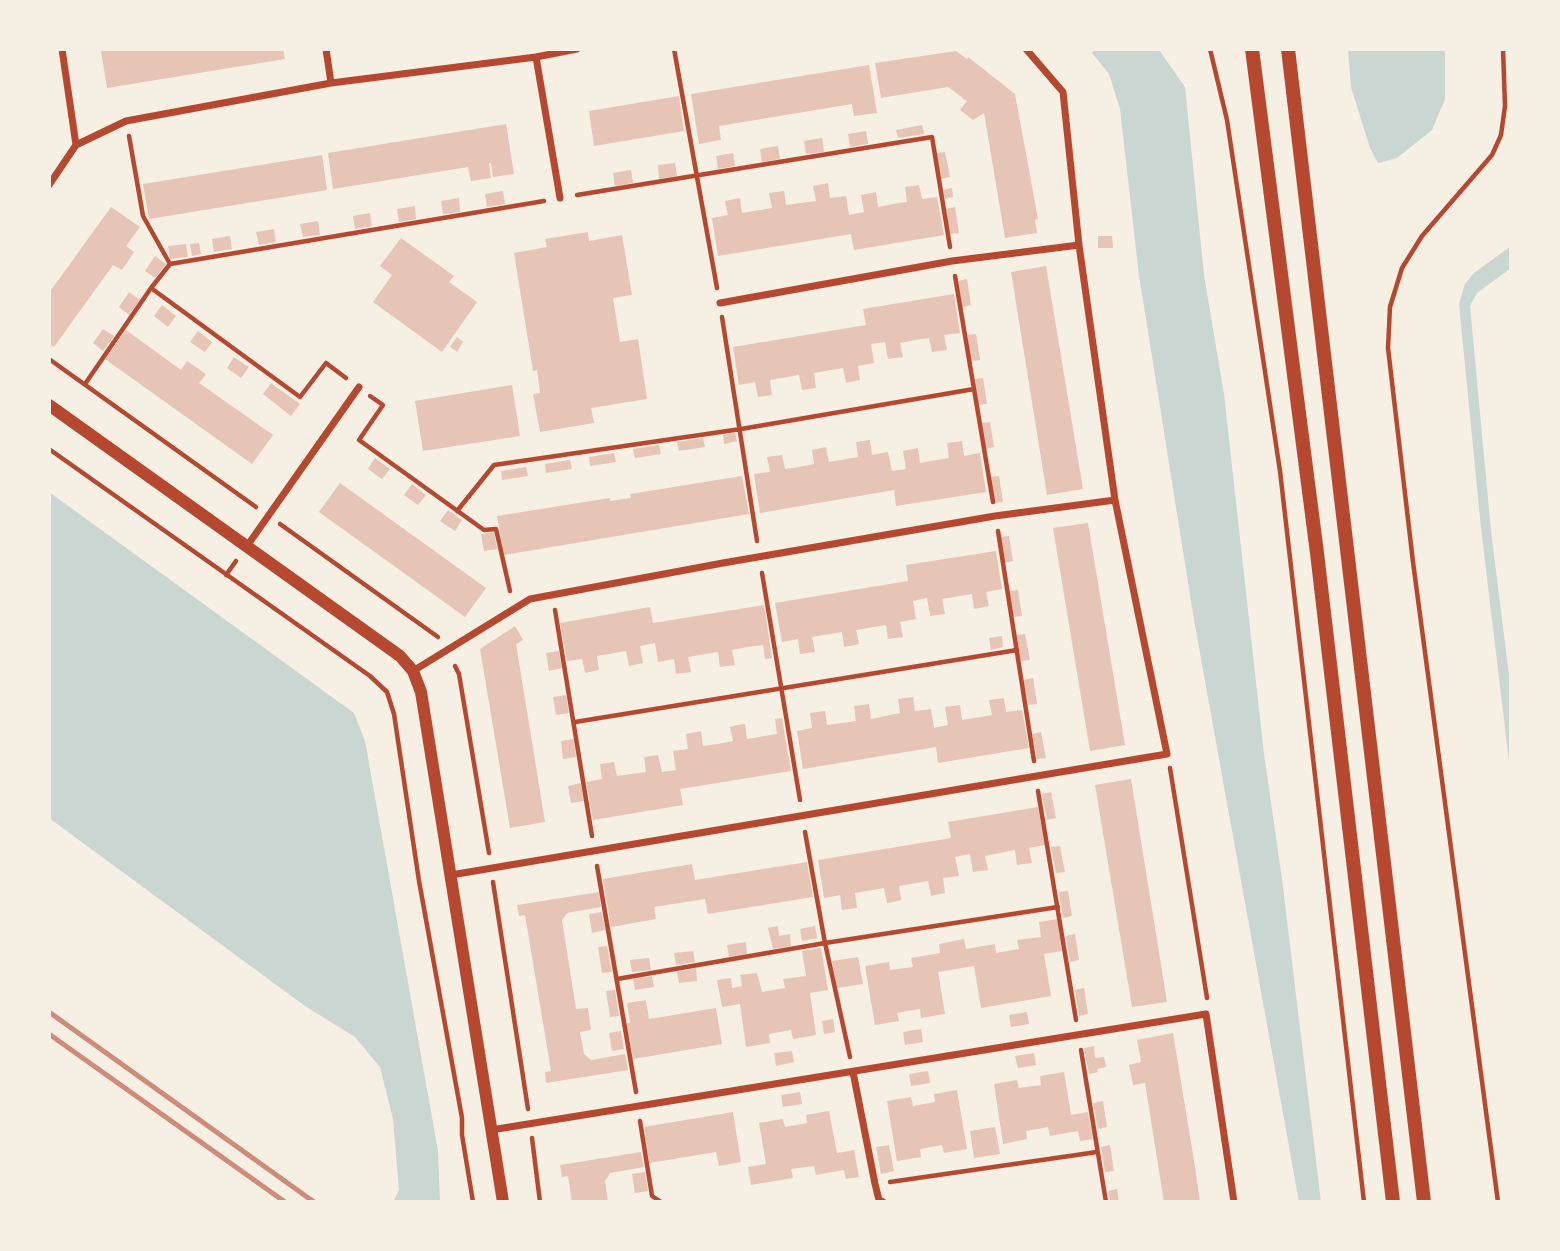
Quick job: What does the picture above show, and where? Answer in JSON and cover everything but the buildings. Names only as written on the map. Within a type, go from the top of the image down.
[{"type":"main road","points":[[1252,49],[1317,553],[1393,1202]]},
{"type":"main road","points":[[1288,49],[1424,1202]]},
{"type":"street","points":[[62,49],[76,145]]},
{"type":"street","points":[[326,49],[331,83]]},
{"type":"street","points":[[49,185],[76,145],[126,121],[331,83],[536,57],[578,49]]},
{"type":"street","points":[[451,875],[1167,754],[1115,500],[1079,245],[1063,92],[1026,49]]},
{"type":"street","points":[[536,57],[560,198]]},
{"type":"street","points":[[720,303],[952,261],[1079,245]]},
{"type":"street","points":[[247,546],[359,387]]},
{"type":"street","points":[[49,405],[400,656],[413,671],[421,692],[503,1202]]},
{"type":"street","points":[[413,671],[530,599],[995,516],[1115,500]]},
{"type":"street","points":[[491,1129],[1206,1014],[1234,1202]]},
{"type":"street","points":[[853,1072],[875,1184],[879,1200],[883,1202]]},
{"type":"path","points":[[1210,49],[1227,120],[1280,471],[1364,1202]]},
{"type":"path","points":[[1498,1202],[1415,576],[1388,348],[1390,307],[1402,268],[1422,236],[1492,155],[1501,135],[1505,106],[1503,49]]},
{"type":"path","points":[[126,121],[143,216],[170,264]]},
{"type":"path","points":[[85,384],[170,264],[932,137],[1106,1202]]},
{"type":"path","points":[[151,288],[300,397],[326,363],[383,405],[359,440],[484,530],[496,529],[514,609]]},
{"type":"path","points":[[49,359],[437,635],[448,650],[459,674],[491,867],[540,1202]]},
{"type":"path","points":[[457,511],[494,465],[741,429],[974,389]]},
{"type":"path","points":[[49,449],[370,676],[387,692],[394,714],[419,881],[462,1118],[462,1135],[473,1202]]},
{"type":"path","points":[[553,596],[652,1196],[661,1202]]},
{"type":"path","points":[[575,722],[1017,650]]},
{"type":"path","points":[[1167,754],[1177,800],[1207,993],[1206,1014]]},
{"type":"path","points":[[617,979],[1058,907]]},
{"type":"path","points":[[875,1184],[1097,1152]]},
{"type":"shaded area","points":[[1095,49],[1159,50],[1185,87],[1204,275],[1224,394],[1264,754],[1321,1202],[1299,1202],[1194,620],[1139,275],[1120,109],[1109,74],[1092,53]]},
{"type":"shaded area","points":[[1348,49],[1445,49],[1445,99],[1432,130],[1397,158],[1378,163],[1370,148],[1351,87]]},
{"type":"shaded area","points":[[1511,246],[1511,268],[1477,293],[1470,306],[1491,531],[1511,691],[1511,778],[1481,528],[1459,304],[1465,284],[1474,273]]},
{"type":"shaded area","points":[[49,492],[354,713],[365,741],[438,1151],[440,1202],[393,1202],[399,1190],[393,1119],[380,1067],[355,1037],[305,1006],[49,818]]},
{"type":"railway","points":[[49,1012],[314,1202]]},
{"type":"railway","points":[[49,1034],[285,1202]]}]
